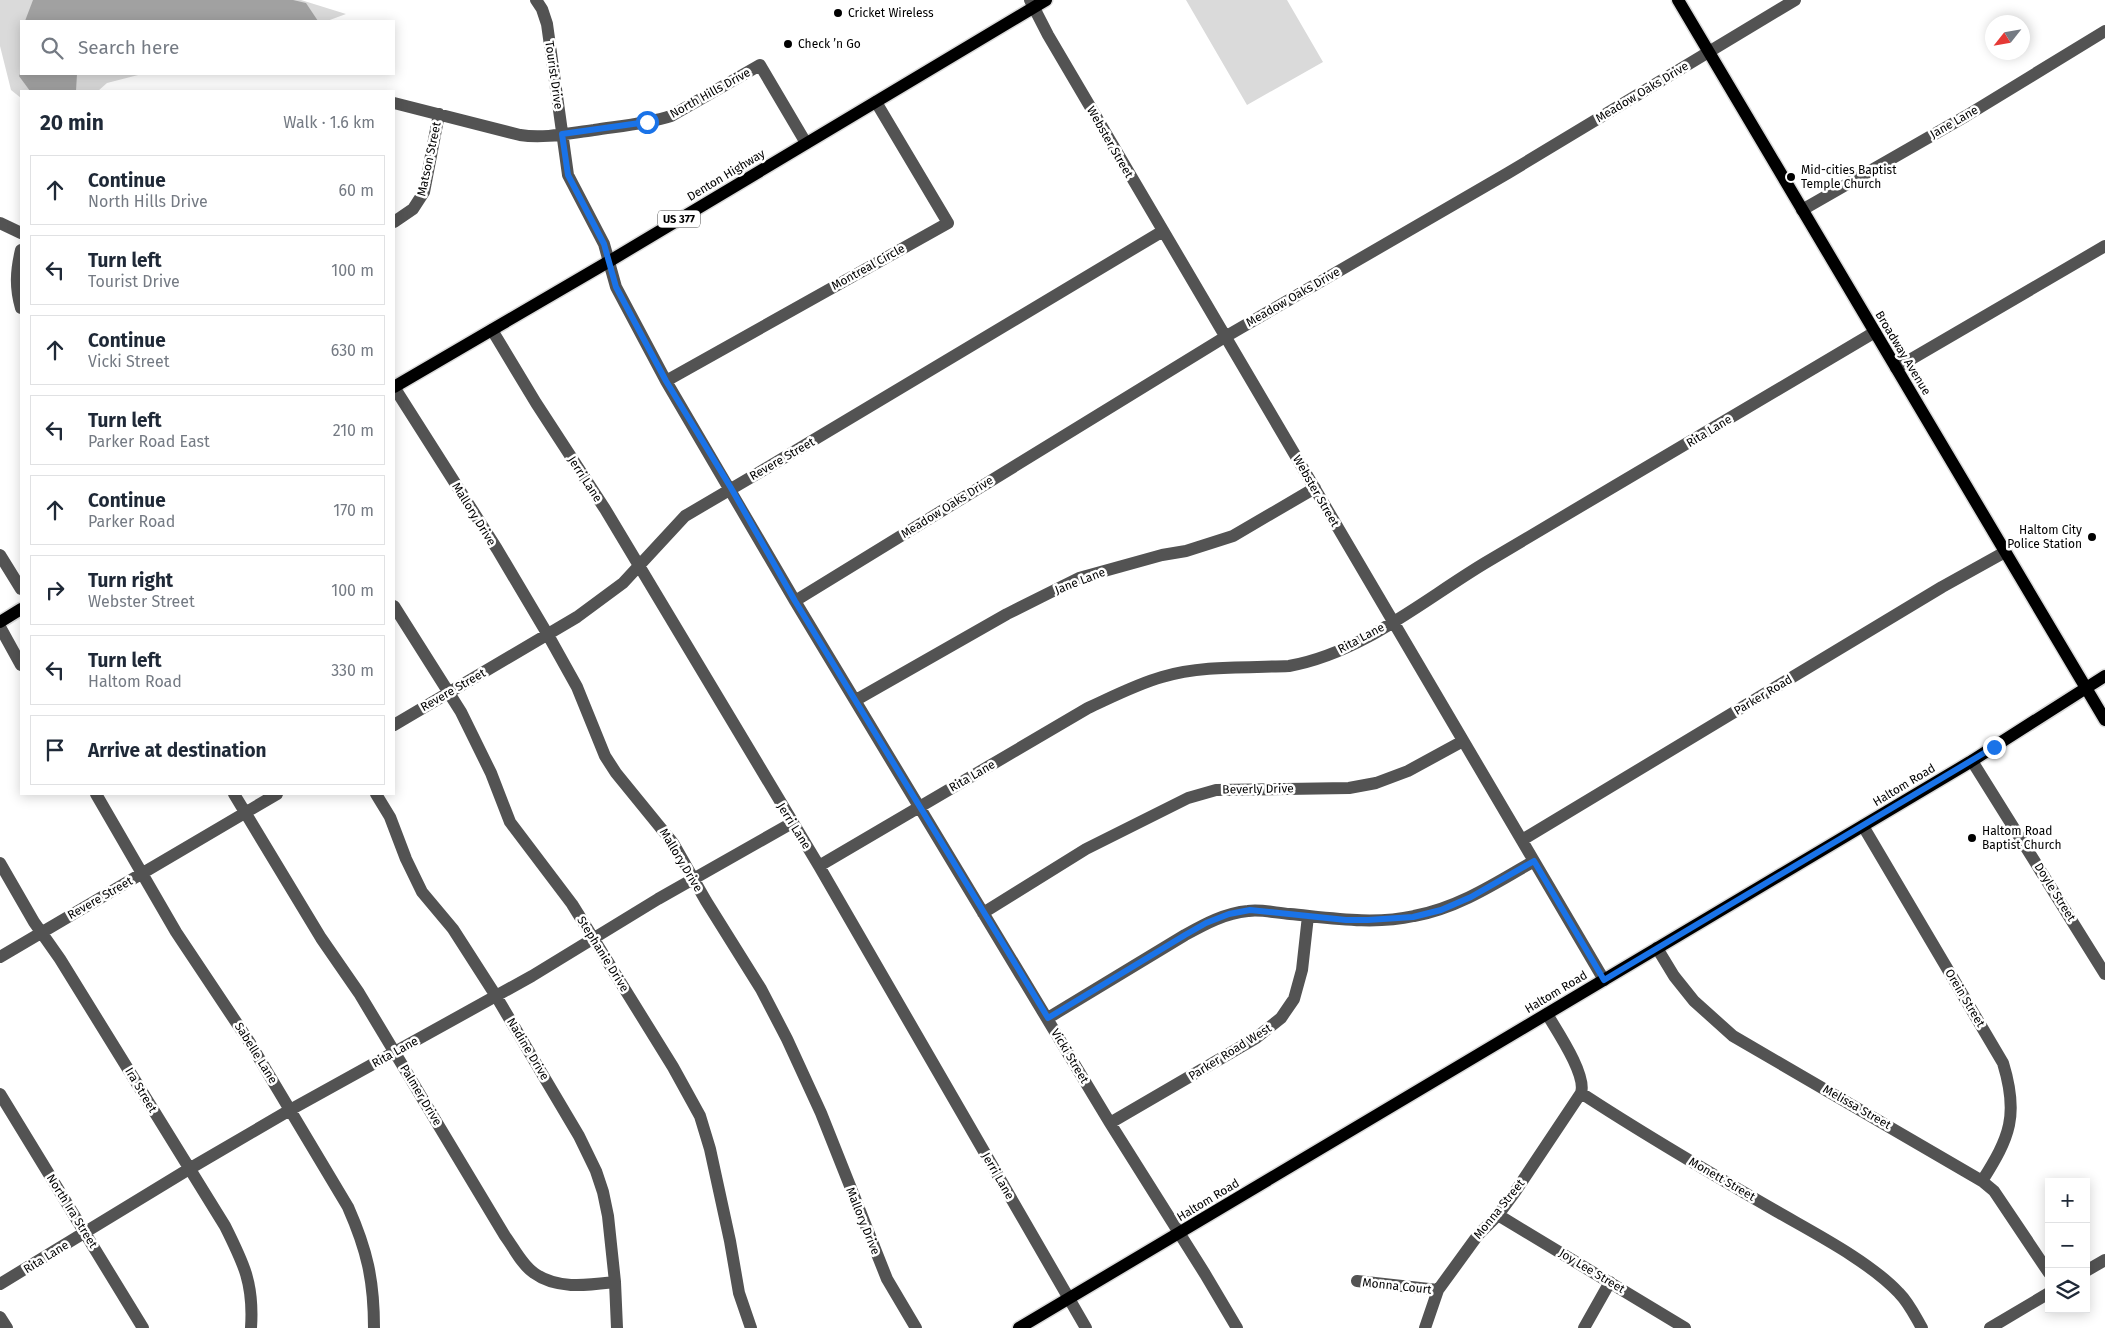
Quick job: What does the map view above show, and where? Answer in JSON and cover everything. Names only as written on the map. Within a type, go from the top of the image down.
[{"type":"main road","name":"Denton Highway","points":[[395,386],[876,102],[1032,4],[1046,0]]},
{"type":"main road","name":"Broadway Avenue","points":[[1678,0],[2105,720]]},
{"type":"main road","points":[[0,622],[20,610]]},
{"type":"main road","name":"Haltom Road","points":[[1019,1328],[1972,761],[2105,676]]},
{"type":"street","name":"Tourist Drive","points":[[536,0],[542,9],[547,24],[568,175],[604,244],[608,262]]},
{"type":"street","name":"Meadow Oaks Drive","points":[[795,601],[1225,337],[1508,173],[1796,0]]},
{"type":"street","name":"Webster Street","points":[[1032,4],[1048,35],[1604,980]]},
{"type":"street","name":"Jane Lane","points":[[1802,210],[1966,116],[2105,31]]},
{"type":"street","name":"North Hills Drive","points":[[395,103],[531,136],[562,134],[655,121],[671,116],[760,64],[806,143]]},
{"type":"street","name":"Montreal Circle","points":[[666,381],[948,222],[876,102]]},
{"type":"street","name":"Matson Street","points":[[395,221],[414,209],[424,192],[439,114]]},
{"type":"street","points":[[0,224],[20,233]]},
{"type":"street","name":"Revere Street","points":[[395,724],[577,617],[615,589],[685,516],[1163,231]]},
{"type":"street","points":[[1896,368],[2105,246]]},
{"type":"street","points":[[20,254],[16,284],[20,303]]},
{"type":"street","name":"Vicki Street","points":[[608,262],[616,287],[666,381],[731,488],[795,601],[1110,1123],[1180,1233],[1237,1328]]},
{"type":"street","name":"Jerri Lane","points":[[492,330],[639,566],[819,866],[1086,1328]]},
{"type":"street","name":"Rita Lane","points":[[819,866],[1088,708],[1161,677],[1189,671],[1289,666],[1304,663],[1347,648],[1875,332]]},
{"type":"street","name":"Mallory Drive","points":[[395,389],[497,549],[548,635],[577,687],[605,756],[616,773],[673,843],[761,989],[787,1039],[821,1113],[887,1279],[916,1328]]},
{"type":"street","name":"Jane Lane","points":[[856,700],[1007,614],[1079,578],[1186,551],[1233,536],[1315,488]]},
{"type":"street","name":"Parker Road","points":[[1522,840],[1942,587],[2005,552]]},
{"type":"street","points":[[0,554],[20,587]]},
{"type":"street","name":"Stephanie Drive","points":[[395,608],[449,693],[476,741],[510,822],[554,877],[594,938],[673,1067],[700,1116],[710,1149],[730,1240],[739,1293],[752,1328]]},
{"type":"street","points":[[0,627],[20,663]]},
{"type":"street","name":"Beverly Drive","points":[[983,913],[1086,849],[1188,798],[1226,790],[1349,788],[1376,783],[1408,771],[1463,741]]},
{"type":"street","name":"Doyle Street","points":[[1972,761],[2105,974]]},
{"type":"street","name":"Sabelle Lane","points":[[97,795],[176,932],[224,1001],[348,1207],[361,1236],[368,1259],[374,1305],[374,1328]]},
{"type":"street","name":"Palmer Drive","points":[[235,795],[321,938],[359,993],[505,1236],[524,1263],[534,1273],[547,1280],[564,1284],[584,1285],[615,1282]]},
{"type":"street","name":"Revere Street","points":[[0,957],[275,795]]},
{"type":"street","name":"Nadine Drive","points":[[377,795],[390,817],[406,859],[422,892],[454,930],[496,996],[579,1136],[596,1171],[608,1216],[615,1282],[617,1328]]},
{"type":"street","name":"Rita Lane","points":[[0,1284],[290,1110],[496,996],[693,879],[792,823]]},
{"type":"street","name":"Orein Street","points":[[1863,826],[2003,1063],[2008,1080],[2010,1127],[1999,1154],[1982,1181]]},
{"type":"street","points":[[1048,1018],[1206,923],[1229,914],[1250,910],[1368,920],[1413,917],[1441,910],[1471,897],[1534,861]]},
{"type":"street","name":"Ira Street","points":[[0,863],[225,1226],[244,1264],[250,1284],[253,1306],[251,1328]]},
{"type":"street","name":"Parker Road West","points":[[1110,1123],[1256,1038],[1281,1018],[1294,999],[1302,970],[1308,916]]},
{"type":"street","name":"Melissa Street","points":[[1657,948],[1674,976],[1694,1001],[1733,1036],[1982,1181],[1994,1190],[2046,1268]]},
{"type":"street","points":[[1547,1014],[1572,1060],[1582,1084],[1581,1093]]},
{"type":"street","name":"Monna Street","points":[[1425,1328],[1438,1290],[1478,1235],[1498,1214],[1581,1093]]},
{"type":"street","name":"Monett Street","points":[[1581,1093],[1645,1135],[1825,1240],[1869,1268],[1900,1294],[1922,1328]]},
{"type":"street","name":"North Ira Street","points":[[0,1094],[143,1328]]},
{"type":"street","name":"Joy Lee Street","points":[[1498,1214],[1685,1328]]},
{"type":"street","points":[[2090,1269],[2105,1260]]},
{"type":"street","name":"Monna Court","points":[[1357,1281],[1438,1290]]},
{"type":"street","points":[[1584,1328],[1610,1282]]},
{"type":"street","points":[[1990,1328],[2045,1295]]},
{"type":"street","points":[[0,1317],[6,1328]]},
{"type":"shaded area","points":[[0,0],[301,0],[346,14],[330,20],[20,20],[20,75],[138,75],[107,83],[99,90],[20,90],[20,97],[11,90],[0,46]]},
{"type":"shaded area","points":[[33,0],[293,0],[306,3],[317,20],[25,20]]},
{"type":"shaded area","points":[[1186,0],[1287,0],[1323,62],[1247,105]]},
{"type":"shaded area","points":[[20,74],[77,75],[76,90],[29,90],[19,76]]},
{"type":"place","name":"Cricket Wireless","points":[[838,13]]},
{"type":"place","name":"Check ’n Go","points":[[788,44]]},
{"type":"place","name":"Mid-cities Baptist Temple Church","points":[[1791,177]]},
{"type":"place","name":"Haltom City Police Station","points":[[2092,537]]},
{"type":"place","name":"Haltom Road Baptist Church","points":[[1972,838]]},
{"type":"route","points":[[647,122],[562,134],[568,175],[604,244],[616,287],[666,381],[731,488],[795,601],[1048,1018],[1185,935],[1206,923],[1229,914],[1250,910],[1346,920],[1413,917],[1441,910],[1471,897],[1534,861],[1604,980],[1994,747]]}]
